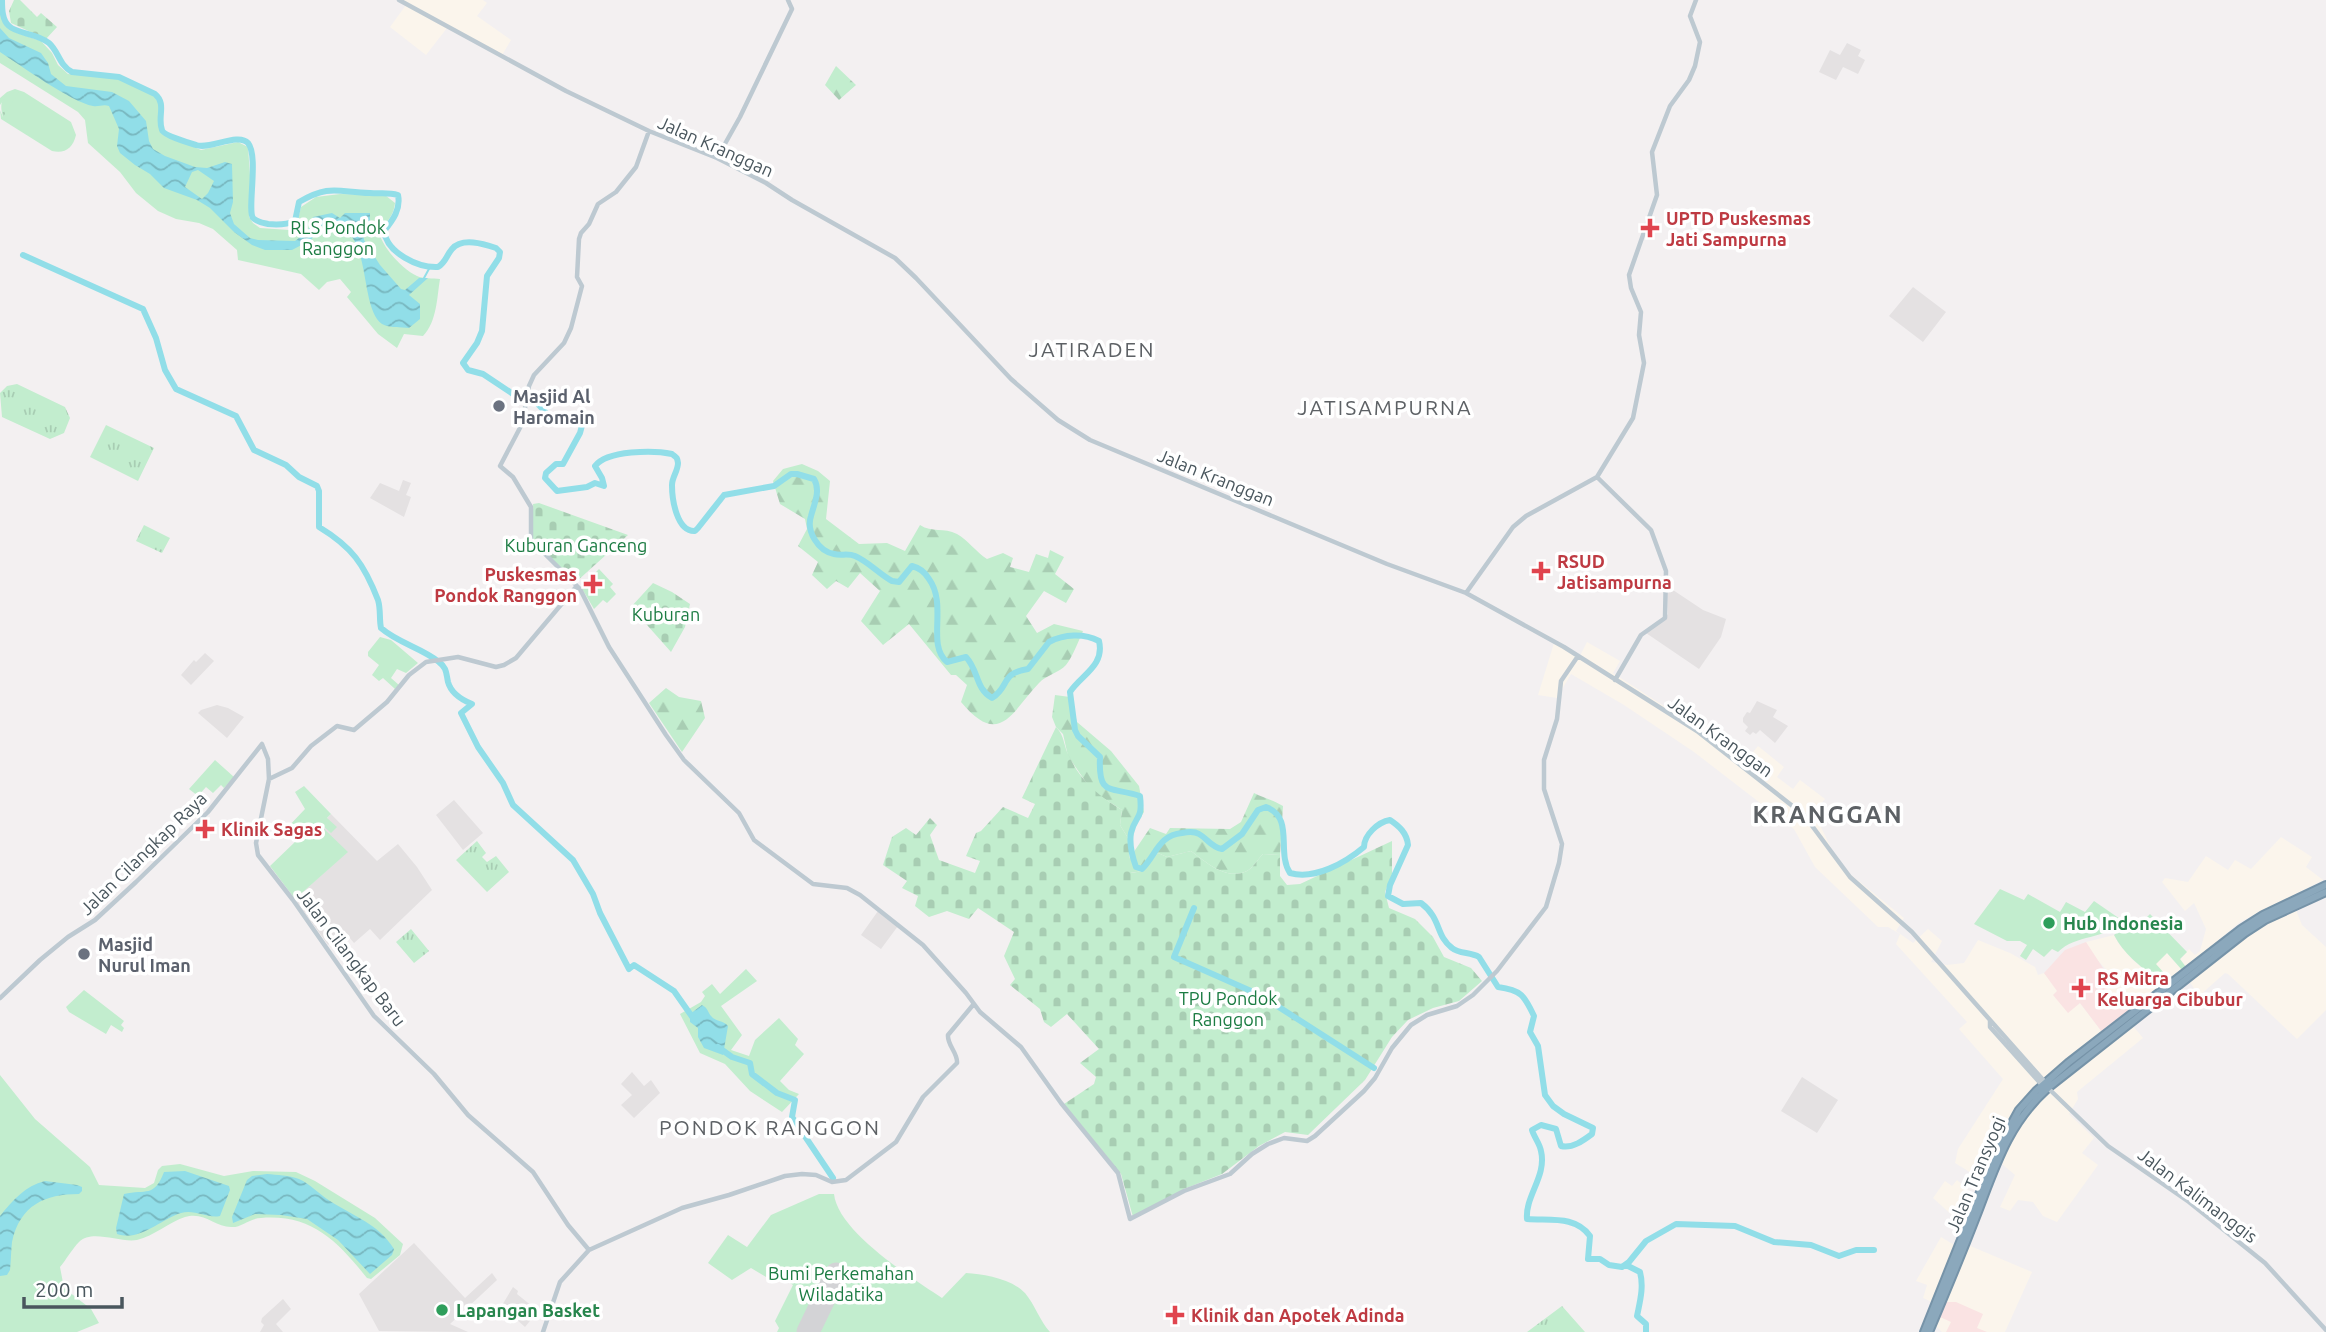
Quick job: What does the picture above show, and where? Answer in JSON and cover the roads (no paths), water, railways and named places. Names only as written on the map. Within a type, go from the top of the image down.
[{"type":"highway","name":"Jalan Transyogi","points":[[1927,1332],[2008,1138],[2043,1082],[2264,918],[2326,885]]},
{"type":"highway","name":"Jalan Transyogi","points":[[2264,918],[2326,892]]},
{"type":"street","name":"Jalan Kranggan","points":[[399,0],[557,86],[766,183],[792,201],[895,258],[1012,379],[1058,420],[1090,440],[1387,564],[1466,593],[1578,656],[1697,731],[1804,815],[1845,871],[1912,932],[2043,1082]]},
{"type":"street","points":[[716,158],[740,117],[792,9],[788,0]]},
{"type":"street","points":[[1466,593],[1502,540],[1520,520],[1597,477],[1633,418],[1644,363],[1639,335],[1641,312],[1631,288],[1629,275],[1657,195],[1652,152],[1670,106],[1694,72],[1700,42],[1690,16],[1696,0]]},
{"type":"street","points":[[649,131],[636,167],[616,192],[598,204],[589,224],[581,233],[577,276],[582,286],[575,307],[575,319],[564,343],[534,374],[522,424],[500,466],[515,480],[532,508],[531,540],[584,594],[609,646],[666,736],[684,760],[739,813],[754,840],[813,884],[847,888],[860,895],[923,945],[966,993],[973,1005],[1021,1047],[1060,1103],[1118,1173],[1130,1219],[1188,1189],[1230,1174],[1268,1144],[1284,1138],[1307,1141],[1315,1136],[1364,1091],[1392,1048],[1411,1025],[1427,1015],[1457,1006],[1494,975],[1545,907],[1559,863],[1562,844],[1544,789],[1544,760],[1557,719],[1561,681],[1578,656]]},
{"type":"street","points":[[1597,477],[1651,530],[1666,571],[1665,618],[1641,635],[1615,680]]},
{"type":"street","points":[[270,779],[292,768],[311,746],[337,726],[354,730],[387,702],[419,666],[434,659],[458,657],[496,667],[516,658],[576,587]]},
{"type":"street","name":"Jalan Cilangkap Baru","points":[[262,744],[268,759],[270,779],[256,843],[258,855],[374,1016],[434,1074],[468,1115],[533,1172],[568,1225],[589,1250]]},
{"type":"street","name":"Jalan Cilangkap Raya","points":[[0,998],[40,960],[68,937],[95,920],[136,882],[208,812],[262,744]]},
{"type":"street","points":[[543,1332],[560,1282],[589,1250],[682,1208],[771,1180],[802,1174],[816,1175],[832,1182],[849,1179],[896,1142],[923,1097],[957,1063],[948,1042],[948,1035],[973,1005]]},
{"type":"street","name":"Jalan Kalimanggis","points":[[2043,1082],[2108,1146],[2189,1202],[2265,1263],[2326,1330]]},
{"type":"water","points":[[0,28],[9,38],[41,53],[51,74],[66,86],[112,92],[129,101],[146,121],[153,149],[195,167],[207,168],[225,162],[232,164],[233,202],[230,213],[234,224],[250,238],[295,241],[308,231],[313,217],[332,213],[340,218],[345,213],[370,213],[364,240],[380,265],[401,289],[405,290],[419,278],[428,278],[409,295],[420,304],[420,319],[409,328],[382,324],[374,314],[369,299],[357,247],[350,234],[338,226],[320,226],[311,240],[292,250],[265,250],[252,245],[234,232],[210,208],[197,200],[164,188],[150,174],[120,153],[117,146],[119,129],[109,106],[93,106],[72,98],[0,52]],"holes":[[[198,170],[214,181],[202,199],[185,187],[192,172]]]},
{"type":"water","points":[[702,1005],[713,1018],[728,1026],[723,1055],[704,1048],[698,1037],[698,1028],[690,1022],[690,1014]]},
{"type":"water","points":[[185,1171],[229,1186],[230,1190],[220,1216],[181,1213],[134,1235],[117,1234],[124,1194],[153,1189],[164,1172]]},
{"type":"water","points":[[267,1174],[299,1179],[365,1221],[388,1240],[394,1249],[392,1255],[370,1274],[338,1240],[307,1219],[255,1214],[233,1223],[232,1217],[247,1180],[252,1176]]},
{"type":"water","points":[[45,1181],[77,1185],[82,1187],[82,1191],[79,1194],[45,1199],[28,1211],[21,1219],[12,1242],[10,1270],[7,1275],[0,1276],[0,1216],[25,1190]]},
{"type":"waterway","points":[[2,0],[2,10],[9,26],[49,43],[64,66],[72,72],[119,77],[155,94],[161,106],[163,132],[202,146],[238,139],[248,143],[253,159],[252,213],[256,220],[275,225],[295,221],[299,202],[326,191],[391,194],[398,195],[398,205],[384,231],[391,246],[405,258],[422,265],[438,267],[452,249],[461,243],[473,242],[496,248],[500,252],[499,258],[487,276],[482,331],[463,363],[468,370],[483,374],[513,394],[534,400],[552,419],[571,417],[583,422],[563,464],[556,464],[546,473],[545,478],[557,491],[587,487],[595,483],[604,486],[595,466],[610,457],[643,452],[672,454],[678,463],[672,485],[677,514],[684,526],[695,531],[724,495],[774,486],[791,474],[814,479],[817,493],[810,528],[818,545],[834,554],[855,556],[892,581],[899,582],[912,566],[924,572],[934,589],[937,601],[937,635],[941,655],[947,662],[966,657],[983,689],[992,698],[998,694],[1009,677],[1028,669],[1049,642],[1074,636],[1099,641],[1099,657],[1091,670],[1070,692],[1075,730],[1100,757],[1101,779],[1104,784],[1108,788],[1140,796],[1140,814],[1130,837],[1136,867],[1142,869],[1168,838],[1188,832],[1197,833],[1222,849],[1242,834],[1258,810],[1266,807],[1275,812],[1283,827],[1284,855],[1290,873],[1309,874],[1329,869],[1348,859],[1364,847],[1366,838],[1377,826],[1390,820],[1404,833],[1408,845],[1390,885],[1388,896],[1403,904],[1421,903],[1428,909],[1443,938],[1452,948],[1479,957],[1498,987],[1517,992],[1524,998],[1534,1016],[1530,1032],[1538,1046],[1545,1095],[1553,1106],[1564,1114],[1593,1128],[1592,1134],[1585,1139],[1565,1147],[1561,1146],[1556,1129],[1541,1125],[1532,1130],[1542,1160],[1539,1177],[1529,1202],[1527,1219],[1561,1220],[1577,1225],[1590,1236],[1588,1259],[1600,1259],[1609,1265],[1622,1267],[1646,1241],[1676,1224],[1735,1226],[1774,1242],[1811,1245],[1839,1256],[1856,1250],[1874,1250]]},
{"type":"waterway","points":[[23,255],[143,309],[156,338],[165,370],[176,389],[236,416],[254,450],[286,465],[299,477],[317,486],[319,527],[348,549],[362,566],[378,600],[381,628],[444,666],[452,690],[472,704],[461,713],[478,747],[503,783],[513,805],[573,860],[593,894],[629,969],[634,965],[674,991],[693,1018]]},
{"type":"waterway","points":[[424,278],[430,267]]},
{"type":"waterway","points":[[1194,908],[1174,957],[1260,995],[1374,1068]]},
{"type":"waterway","points":[[718,1047],[732,1057],[750,1063],[752,1074],[777,1093],[795,1100],[792,1117],[833,1178]]},
{"type":"waterway","points":[[1626,1265],[1640,1272],[1642,1289],[1637,1316],[1646,1324],[1646,1332]]},
{"type":"place","name":"UPTD Puskesmas Jati Sampurna","points":[[1650,228]]},
{"type":"place","name":"Masjid Al Haromain","points":[[499,406]]},
{"type":"place","name":"RSUD Jatisampurna","points":[[1541,571]]},
{"type":"place","name":"Puskesmas Pondok Ranggon","points":[[593,584]]},
{"type":"place","name":"Klinik Sagas","points":[[205,829]]},
{"type":"place","name":"Hub Indonesia","points":[[2049,923]]},
{"type":"place","name":"Masjid Nurul Iman","points":[[84,954]]},
{"type":"place","name":"RS Mitra Keluarga Cibubur","points":[[2081,988]]},
{"type":"place","name":"Lapangan Basket","points":[[442,1310]]},
{"type":"place","name":"Klinik dan Apotek Adinda","points":[[1175,1315]]},
{"type":"district","name":"JATIRADEN","points":[[1092,349]]},
{"type":"district","name":"JATISAMPURNA","points":[[1385,407]]},
{"type":"district","name":"KRANGGAN","points":[[1828,814]]},
{"type":"district","name":"PONDOK RANGGON","points":[[770,1127]]},
{"type":"park label","name":"RLS Pondok Ranggon","points":[[338,237]]},
{"type":"park label","name":"Kuburan Ganceng","points":[[576,545]]},
{"type":"park label","name":"Kuburan","points":[[666,614]]},
{"type":"park label","name":"TPU Pondok Ranggon","points":[[1228,1008]]},
{"type":"park label","name":"Bumi Perkemahan Wiladatika","points":[[841,1283]]}]
